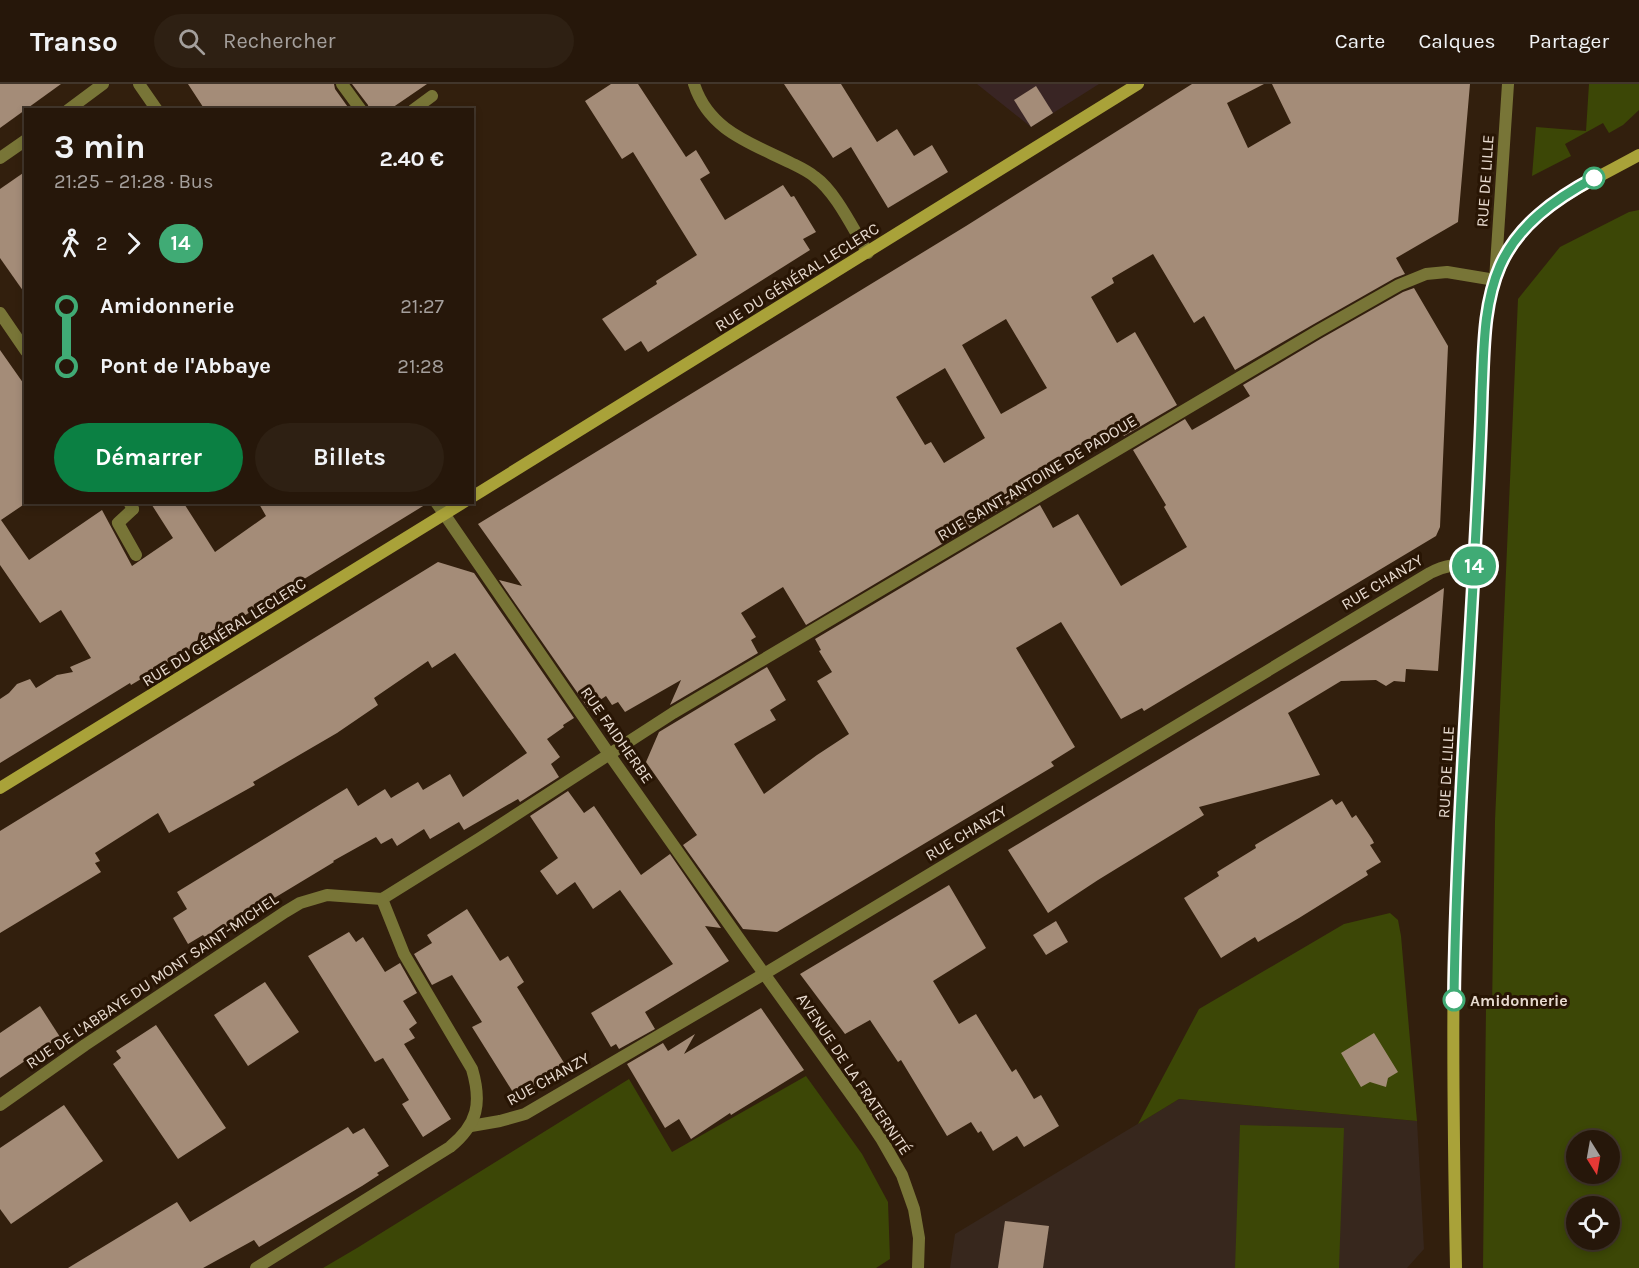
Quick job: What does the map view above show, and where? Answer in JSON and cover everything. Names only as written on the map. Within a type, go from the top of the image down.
[{"type":"street","points":[[71,108],[103,84]]},
{"type":"street","points":[[139,84],[156,108]]},
{"type":"street","points":[[342,84],[359,108]]},
{"type":"street","points":[[694,84],[700,100],[710,115],[723,127],[802,169],[823,184],[868,253]]},
{"type":"street","name":"RUE DU GÉNÉRAL LECLERC","points":[[474,496],[1138,84]]},
{"type":"street","name":"RUE DE LILLE","points":[[1456,1268],[1454,960],[1458,844],[1484,350],[1495,280],[1508,84]]},
{"type":"street","points":[[416,108],[432,96]]},
{"type":"street","points":[[0,158],[24,141]]},
{"type":"street","name":"RUE DE LILLE","points":[[1495,280],[1508,251],[1539,213],[1581,185],[1639,155]]},
{"type":"street","name":"RUE SAINT-ANTOINE DE PADOUE","points":[[609,754],[673,713],[1318,330],[1398,285],[1426,274],[1447,272],[1495,280]]},
{"type":"street","points":[[0,313],[24,348]]},
{"type":"street","name":"RUE FAIDHERBE","points":[[437,504],[764,974]]},
{"type":"street","name":"RUE DU GÉNÉRAL LECLERC","points":[[0,788],[461,504]]},
{"type":"street","points":[[131,506],[118,523],[136,555]]},
{"type":"street","name":"RUE CHANZY","points":[[471,1126],[500,1122],[525,1114],[764,974],[1430,573],[1445,566],[1474,564]]},
{"type":"street","points":[[256,1268],[450,1147],[471,1126],[477,1097],[477,1084],[472,1069],[404,954],[382,899],[609,754]]},
{"type":"street","name":"RUE DE L'ABBAYE DU MONT SAINT-MICHEL","points":[[0,1105],[144,1005],[300,903],[327,895],[382,899]]},
{"type":"street","name":"AVENUE DE LA FRATERNITÉ","points":[[764,974],[862,1110],[895,1161],[908,1188],[914,1209],[919,1238],[918,1268]]},
{"type":"shaded area","points":[[977,84],[1099,84],[1031,127]]},
{"type":"shaded area","points":[[1179,1099],[1417,1121],[1424,1249],[1407,1268],[950,1268],[955,1234]]},
{"type":"green space","points":[[1589,84],[1639,84],[1639,110],[1623,125],[1609,133],[1603,123],[1565,144],[1571,156],[1532,176],[1536,127],[1586,131]]},
{"type":"green space","points":[[1639,210],[1639,1268],[1483,1268],[1486,1008],[1492,1008],[1495,821],[1518,299],[1560,247],[1629,212]]},
{"type":"green space","points":[[1390,913],[1398,920],[1401,936],[1417,1121],[1179,1099],[1138,1124],[1199,1009],[1344,924]]},
{"type":"green space","points":[[806,1076],[862,1154],[888,1202],[890,1259],[876,1268],[323,1268],[629,1079],[672,1152]]},
{"type":"green space","points":[[1240,1125],[1344,1128],[1339,1268],[1235,1268]]},
{"type":"building","points":[[0,84],[61,84],[28,108],[24,108],[24,111],[0,128]]},
{"type":"building","points":[[188,84],[334,84],[349,108],[204,108]]},
{"type":"building","points":[[352,84],[427,84],[392,108],[369,108]]},
{"type":"building","points":[[611,84],[638,84],[686,157],[696,150],[710,173],[700,179],[725,220],[783,185],[791,197],[794,196],[816,232],[803,239],[810,250],[648,352],[641,341],[625,351],[602,319],[697,255],[633,152],[622,159],[585,101]]},
{"type":"building","points":[[784,84],[841,84],[877,142],[897,129],[914,156],[932,145],[948,172],[888,208],[851,147],[833,158]]},
{"type":"building","points":[[1192,84],[1264,84],[1227,103],[1248,148],[1291,123],[1272,84],[1470,84],[1458,222],[1396,258],[1405,274],[1235,370],[1204,316],[1194,323],[1153,254],[1112,278],[1114,283],[1091,297],[1117,343],[1135,332],[1177,405],[1124,436],[1116,424],[1024,478],[1031,491],[806,625],[783,587],[741,613],[756,637],[751,640],[758,653],[670,705],[681,680],[625,712],[618,702],[612,705],[606,696],[588,708],[499,580],[522,586],[478,524],[966,226]],"holes":[[[1006,319],[1047,388],[1001,414],[962,345]],[[945,368],[985,438],[944,463],[931,442],[925,445],[896,397]]]},
{"type":"building","points":[[1036,86],[1053,113],[1031,127],[1014,100]]},
{"type":"building","points":[[24,172],[24,292],[0,258],[0,189]]},
{"type":"building","points":[[1414,288],[1448,346],[1440,527],[1436,536],[1144,711],[1142,708],[1121,719],[1061,622],[1016,648],[1075,747],[1051,762],[1054,766],[777,932],[743,929],[683,845],[697,835],[646,762],[659,732],[767,667],[786,700],[770,710],[776,720],[734,744],[764,794],[849,734],[817,681],[832,672],[819,651],[821,650],[815,639],[1040,505],[1053,528],[1078,514],[1121,586],[1187,547],[1164,507],[1166,505],[1133,450],[1185,419],[1192,430],[1206,422],[1250,396],[1243,385],[1403,292]]},
{"type":"building","points":[[0,350],[24,384],[25,504],[1,520],[29,560],[102,510],[132,566],[173,538],[151,504],[184,504],[215,552],[266,516],[259,504],[426,504],[0,763],[0,699],[17,684],[30,679],[36,688],[57,675],[73,672],[70,667],[91,658],[61,610],[40,623],[0,565]]},
{"type":"building","points":[[438,562],[474,573],[574,718],[547,739],[560,757],[551,764],[559,777],[520,802],[518,799],[464,830],[459,822],[430,839],[424,829],[397,846],[392,838],[381,844],[376,837],[206,939],[203,935],[188,944],[173,918],[187,909],[177,892],[347,788],[358,806],[385,789],[391,798],[418,782],[423,790],[450,774],[463,797],[527,753],[455,653],[432,668],[428,661],[374,698],[378,705],[337,733],[253,782],[255,785],[169,833],[158,813],[95,853],[100,861],[95,863],[101,872],[0,933],[0,831]]},
{"type":"building","points":[[1444,588],[1438,671],[1406,669],[1405,682],[1394,681],[1386,686],[1376,680],[1341,681],[1288,713],[1320,775],[1199,807],[1204,815],[1048,913],[1008,850]]},
{"type":"building","points":[[568,791],[584,813],[594,806],[641,875],[670,854],[721,928],[705,926],[729,961],[645,1012],[655,1029],[619,1049],[616,1044],[611,1047],[591,1013],[673,964],[620,890],[593,909],[575,882],[557,895],[540,871],[558,858],[530,816]]},
{"type":"building","points":[[1332,799],[1336,805],[1342,801],[1352,818],[1356,815],[1372,839],[1374,843],[1370,845],[1381,862],[1366,871],[1368,875],[1299,918],[1258,942],[1255,937],[1221,958],[1184,898],[1219,876],[1217,872],[1256,848],[1255,845]]},
{"type":"building","points":[[949,885],[986,948],[933,981],[959,1024],[976,1014],[1012,1072],[1016,1069],[1034,1099],[1041,1095],[1059,1126],[1024,1147],[1017,1136],[993,1151],[981,1131],[978,1133],[971,1122],[947,1136],[901,1060],[898,1062],[870,1020],[845,1034],[800,974]]},
{"type":"building","points":[[467,909],[500,961],[508,956],[524,982],[517,987],[566,1066],[516,1097],[472,1027],[482,1022],[452,975],[432,985],[414,954],[432,943],[427,935]]},
{"type":"building","points":[[1056,921],[1068,942],[1046,955],[1033,935]]},
{"type":"building","points":[[349,932],[356,942],[363,937],[385,972],[400,963],[417,993],[403,1001],[417,1023],[409,1029],[415,1038],[404,1044],[451,1119],[423,1137],[402,1104],[409,1100],[383,1058],[375,1062],[308,956]]},
{"type":"building","points":[[265,982],[299,1032],[248,1066],[214,1015]]},
{"type":"building","points":[[40,1006],[60,1037],[0,1078],[0,1033]]},
{"type":"building","points":[[761,1008],[804,1070],[731,1115],[730,1113],[691,1139],[679,1119],[665,1128],[627,1064],[663,1043],[668,1051],[695,1034],[684,1054]]},
{"type":"building","points":[[156,1025],[226,1128],[178,1159],[113,1064],[121,1058],[116,1051]]},
{"type":"building","points":[[1374,1033],[1398,1072],[1388,1078],[1386,1087],[1370,1082],[1361,1087],[1341,1053]]},
{"type":"building","points":[[64,1105],[103,1161],[11,1224],[0,1209],[0,1148]]},
{"type":"building","points":[[348,1127],[353,1134],[364,1128],[389,1166],[362,1186],[259,1247],[254,1240],[203,1268],[68,1268],[177,1202],[190,1222]]},
{"type":"building","points":[[1005,1221],[1049,1226],[1043,1268],[998,1268]]},
{"type":"bus line","name":"14","points":[[1454,1000],[1458,844],[1484,350],[1490,303],[1500,267],[1522,231],[1539,213],[1594,178]]},
{"type":"place","name":"Amidonnerie","points":[[1454,1000]]}]
